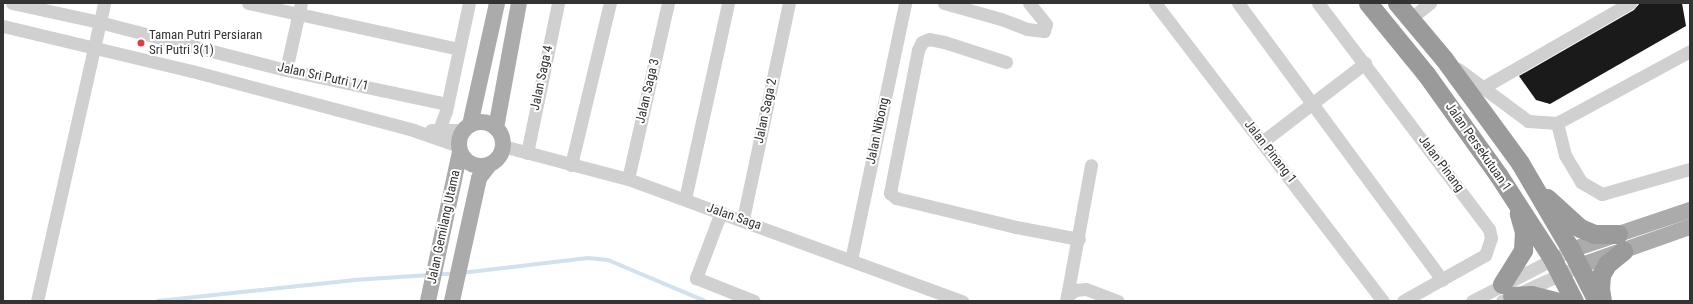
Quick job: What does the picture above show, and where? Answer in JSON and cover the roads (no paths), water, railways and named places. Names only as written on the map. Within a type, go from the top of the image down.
[{"type":"highway","name":"Jalan Persekutuan 1","points":[[1368,3],[1426,74],[1515,201],[1556,266],[1574,301]]},
{"type":"highway","name":"Jalan Persekutuan 1","points":[[1397,3],[1444,59],[1529,178],[1575,258],[1597,301]]},
{"type":"highway","points":[[1529,178],[1580,228],[1620,242],[1601,275],[1600,289],[1602,301]]},
{"type":"highway","points":[[1515,201],[1524,232],[1523,250],[1505,294],[1531,295],[1555,301]]},
{"type":"main road","points":[[467,127],[483,122],[496,128],[501,136],[503,146],[496,160],[490,164],[476,166],[470,163],[460,149],[467,127],[497,3]]},
{"type":"main road","points":[[496,128],[519,3]]},
{"type":"main road","name":"Jalan Gemilang Utama","points":[[429,296],[460,149]]},
{"type":"main road","name":"Jalan Gemilang Utama","points":[[454,294],[479,178],[490,164]]},
{"type":"main road","points":[[1575,258],[1620,242],[1690,210]]},
{"type":"main road","points":[[1620,242],[1690,227]]},
{"type":"street","name":"Jalan Sri Putri 1/1","points":[[12,3],[100,22],[286,70],[447,104]]},
{"type":"street","points":[[38,296],[104,3]]},
{"type":"street","points":[[248,3],[300,8],[459,49]]},
{"type":"street","points":[[439,130],[447,104],[469,3]]},
{"type":"street","name":"Jalan Saga 4","points":[[527,153],[558,3]]},
{"type":"street","points":[[570,165],[610,3]]},
{"type":"street","name":"Jalan Saga 3","points":[[628,180],[668,3]]},
{"type":"street","points":[[685,199],[728,3]]},
{"type":"street","name":"Jalan Saga 2","points":[[743,219],[789,3]]},
{"type":"street","name":"Jalan Nibong","points":[[851,260],[905,3]]},
{"type":"street","points":[[944,3],[1001,19],[1028,29],[1044,31],[1046,24],[1029,3]]},
{"type":"street","name":"Jalan Pinang 1","points":[[1155,3],[1383,301]]},
{"type":"street","points":[[1238,3],[1442,280]]},
{"type":"street","name":"Jalan Pinang","points":[[1318,3],[1489,229],[1491,238],[1485,255],[1403,301]]},
{"type":"street","points":[[1410,19],[1430,3]]},
{"type":"street","points":[[1482,88],[1630,3]]},
{"type":"street","points":[[286,70],[300,8]]},
{"type":"street","points":[[3,26],[413,130],[460,149]]},
{"type":"street","points":[[1006,62],[944,42],[929,39],[922,42],[918,50],[890,193],[896,198],[1016,227],[1078,239]]},
{"type":"street","points":[[1444,59],[1528,121],[1557,123],[1690,50]]},
{"type":"street","points":[[1262,142],[1364,63]]},
{"type":"street","points":[[1557,123],[1565,155],[1581,182],[1602,194],[1690,169]]},
{"type":"street","points":[[413,130],[439,130],[467,127]]},
{"type":"street","name":"Jalan Saga","points":[[503,146],[628,180],[685,199],[743,219],[962,301]]},
{"type":"street","points":[[1067,298],[1091,165]]},
{"type":"street","points":[[721,212],[696,278],[754,301]]},
{"type":"street","points":[[1472,301],[1505,294],[1556,266],[1575,258]]},
{"type":"street","points":[[1067,298],[1075,290],[1086,289],[1118,301]]},
{"type":"waterway","points":[[461,273],[588,258],[608,260],[705,301]]},
{"type":"waterway","points":[[437,274],[454,274]]},
{"type":"waterway","points":[[158,301],[353,280],[430,275]]},
{"type":"place","name":"Taman Putri Persiaran Sri Putri 3(1)","points":[[141,43]]}]
